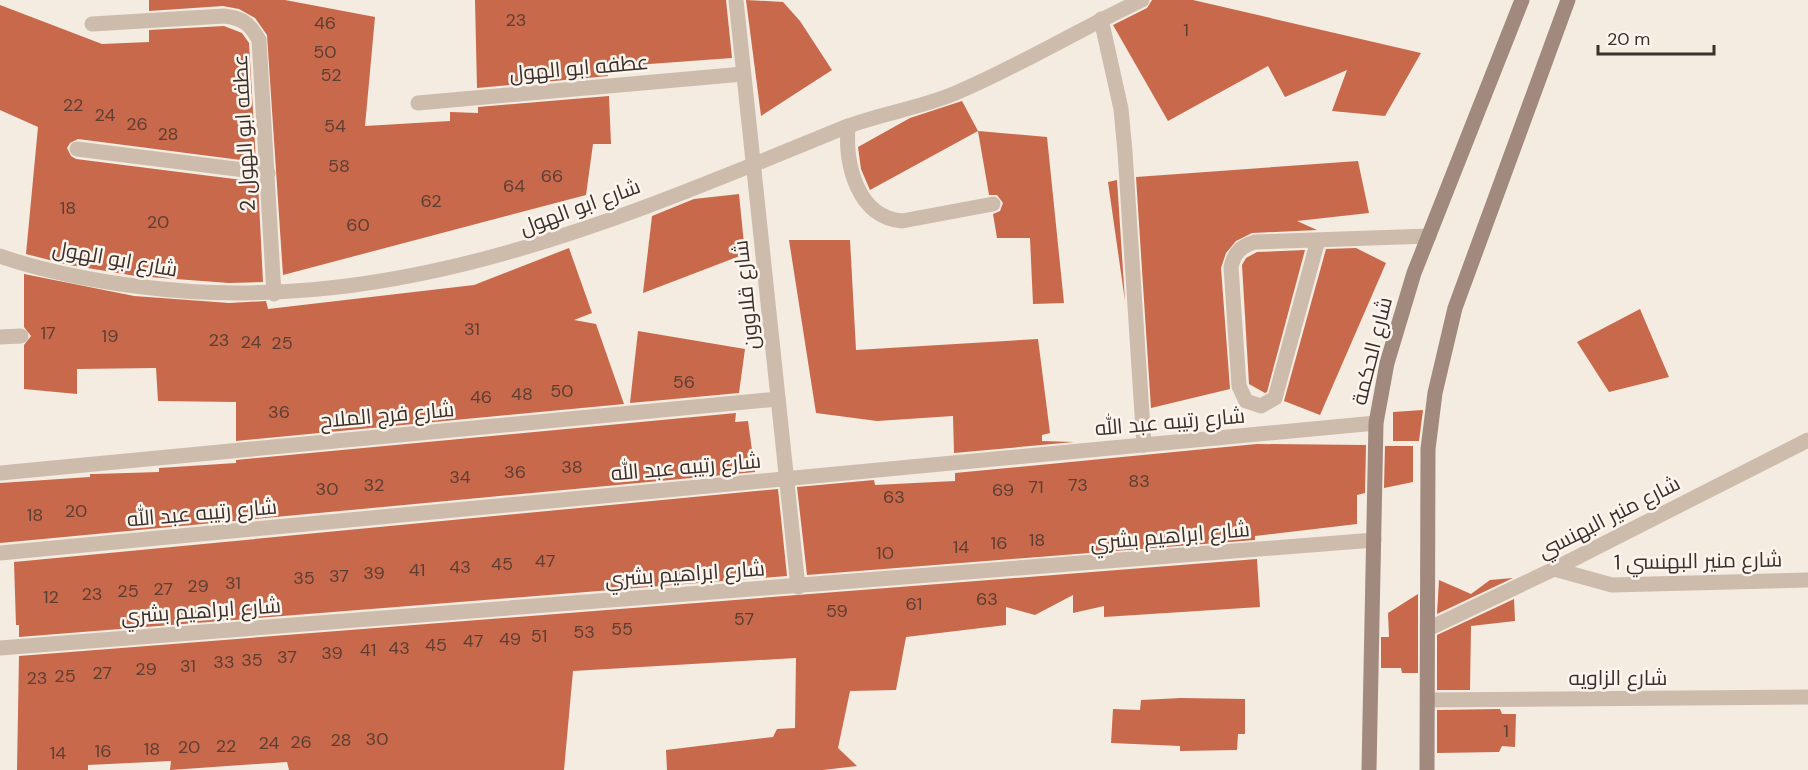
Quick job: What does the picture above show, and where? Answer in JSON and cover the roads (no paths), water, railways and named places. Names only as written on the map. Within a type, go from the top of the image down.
[{"type":"street","name":"شارع قلاوون","points":[[736,0],[798,587]]},
{"type":"street","name":"شارع ابو الهول","points":[[0,256],[100,282],[186,293],[274,294],[357,287],[441,272],[523,250],[754,166],[848,126],[957,93],[1142,0]]},
{"type":"street","name":"شارع الحكمة","points":[[1369,770],[1376,423],[1387,363],[1414,273],[1522,0]]},
{"type":"street","points":[[1427,770],[1428,449],[1443,352],[1455,308],[1568,0]]},
{"type":"street","name":"عطفه ابو الهول 2","points":[[92,24],[224,16],[238,18],[250,24],[260,40],[274,294]]},
{"type":"street","points":[[1101,19],[1121,109],[1144,445]]},
{"type":"street","name":"عطفه ابو الهول","points":[[418,104],[743,74]]},
{"type":"street","points":[[848,126],[846,153],[866,205],[876,214],[888,220],[902,221],[993,204]]},
{"type":"street","points":[[77,149],[268,173]]},
{"type":"street","points":[[1318,240],[1275,398],[1261,406],[1245,401],[1239,386],[1231,267],[1233,258],[1245,245],[1255,242],[1318,240],[1429,237]]},
{"type":"street","points":[[0,338],[21,336]]},
{"type":"street","name":"شارع فرج الملاح","points":[[0,473],[778,399]]},
{"type":"street","name":"شارع رتيبه عبد الله","points":[[0,554],[1376,423]]},
{"type":"street","name":"شارع منير البهنسي","points":[[1428,629],[1554,569],[1808,440]]},
{"type":"street","name":"شارع ابراهيم بشري","points":[[0,648],[1374,540]]},
{"type":"street","name":"شارع منير البهنسي 1","points":[[1554,569],[1612,585],[1808,580]]},
{"type":"street","name":"شارع الزاويه","points":[[1428,700],[1808,697]]}]
